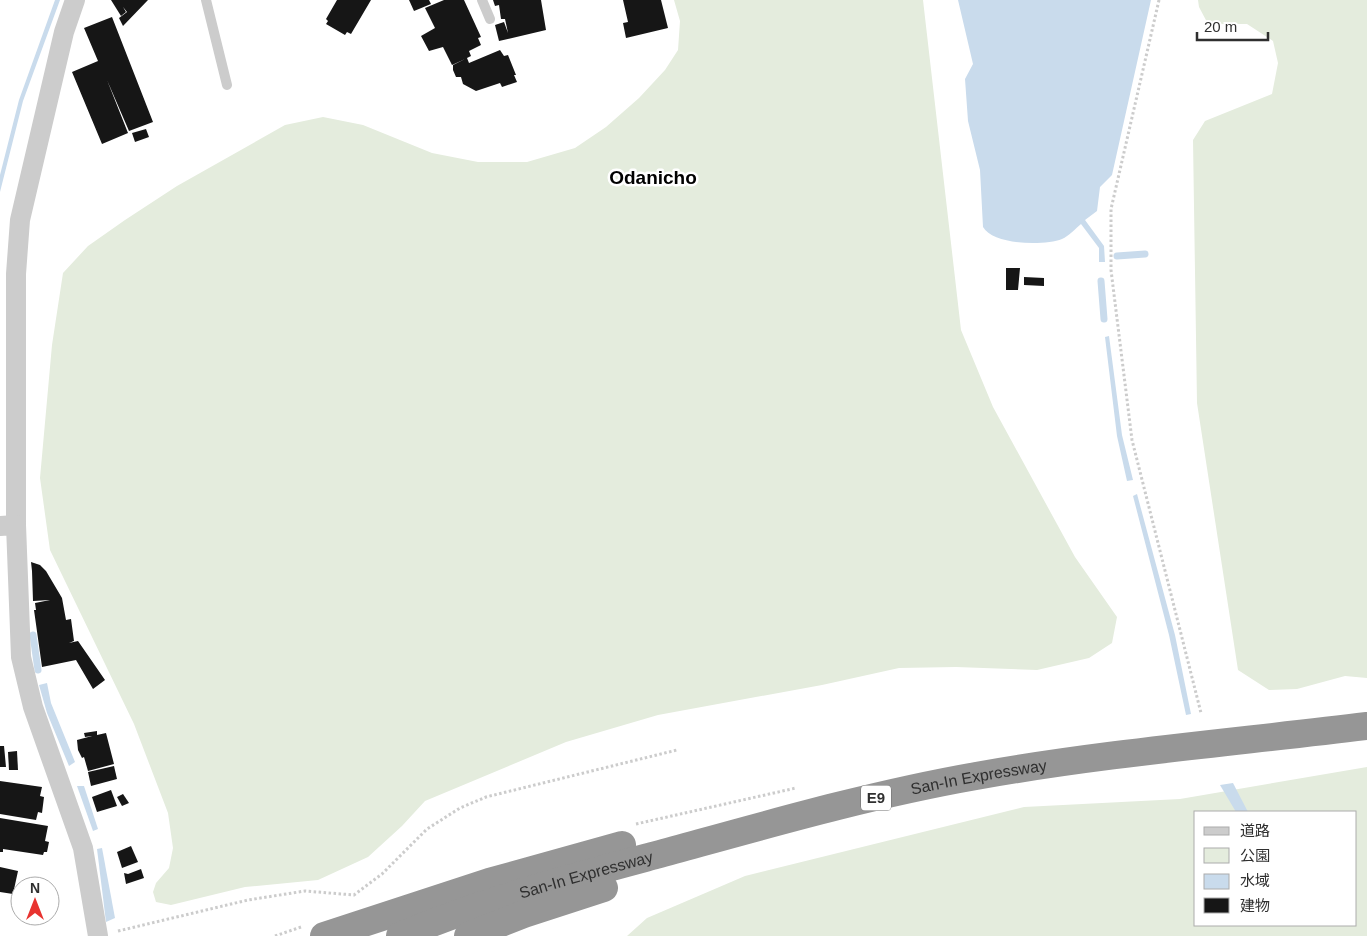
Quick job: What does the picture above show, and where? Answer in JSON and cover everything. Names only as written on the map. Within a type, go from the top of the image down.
[{"type":"highway","name":"San-In Expressway","points":[[400,936],[510,896],[804,814],[975,776],[1104,758],[1367,726]]},
{"type":"highway","name":"San-In Expressway","points":[[440,936],[514,910],[678,860],[811,827],[977,793],[1367,740]]},
{"type":"highway","points":[[324,936],[488,882],[594,852],[712,823],[804,814]]},
{"type":"highway","points":[[468,936],[524,914],[729,848]]},
{"type":"street","points":[[75,0],[64,32],[20,220],[16,274],[8,526],[21,657],[33,707],[83,848],[107,934]]},
{"type":"lane","points":[[206,0],[227,85]]},
{"type":"lane","points":[[482,0],[490,19]]},
{"type":"path","points":[[1159,0],[1111,209],[1111,270],[1132,440],[1201,713]]},
{"type":"path","points":[[107,934],[248,900],[305,891],[354,895],[382,874],[427,829],[460,808],[486,798],[677,750]]},
{"type":"green space","points":[[674,0],[923,0],[961,330],[993,407],[1075,557],[1117,617],[1112,643],[1089,658],[1037,670],[956,667],[899,668],[822,685],[658,715],[566,742],[425,801],[402,826],[368,857],[318,880],[245,887],[171,905],[156,902],[153,892],[156,883],[169,868],[173,848],[168,813],[134,724],[50,550],[40,478],[52,345],[63,273],[88,246],[125,220],[177,186],[285,125],[323,117],[363,125],[432,153],[478,162],[527,162],[575,148],[606,127],[639,98],[665,70],[678,50],[680,21]]},
{"type":"green space","points":[[1198,0],[1367,0],[1367,678],[1345,676],[1297,689],[1269,690],[1238,670],[1197,403],[1193,140],[1205,121],[1272,94],[1278,63],[1273,41],[1247,24],[1208,24],[1199,7]]},
{"type":"green space","points":[[1367,767],[1367,936],[627,936],[647,918],[745,876],[1024,807],[1180,799]]},
{"type":"water","points":[[55,0],[60,0],[23,101],[0,192],[0,175],[19,100]]},
{"type":"water","points":[[958,0],[1151,0],[1112,175],[1100,187],[1097,211],[1085,220],[1104,246],[1105,262],[1099,262],[1099,248],[1081,224],[1062,239],[1043,243],[1008,241],[989,233],[983,227],[980,170],[968,121],[965,79],[973,64]]},
{"type":"water","points":[[1109,336],[1122,435],[1133,480],[1127,481],[1117,436],[1105,337]]},
{"type":"water","points":[[1137,494],[1175,635],[1191,714],[1186,715],[1169,635],[1133,496]]},
{"type":"water","points":[[47,683],[51,703],[75,762],[69,766],[47,713],[39,685]]},
{"type":"water","points":[[1233,783],[1247,811],[1235,811],[1220,785]]},
{"type":"water","points":[[77,786],[84,786],[98,829],[93,831]]},
{"type":"water","points":[[102,848],[115,918],[106,922],[97,849]]},
{"type":"building","points":[[111,0],[148,0],[123,26],[119,18],[127,12],[123,7],[126,12],[121,16]]},
{"type":"building","points":[[337,0],[371,0],[351,34],[347,32],[345,35],[326,24],[328,21],[326,19]]},
{"type":"building","points":[[409,0],[429,0],[431,4],[414,11]]},
{"type":"building","points":[[444,0],[464,0],[481,37],[478,38],[481,45],[469,51],[471,56],[467,58],[469,63],[500,50],[504,56],[508,55],[517,82],[502,87],[500,83],[476,91],[463,84],[461,77],[456,77],[453,70],[453,65],[465,59],[452,65],[443,47],[429,51],[421,36],[435,28],[425,8]]},
{"type":"building","points":[[493,0],[541,0],[546,30],[499,41],[495,25],[504,22],[508,33],[505,19],[501,19],[499,5],[495,6]]},
{"type":"building","points":[[623,0],[661,0],[668,28],[626,38],[623,23],[628,22]]},
{"type":"building","points":[[112,17],[153,122],[129,131],[107,80],[128,133],[102,144],[72,72],[98,61],[84,28]]},
{"type":"building","points":[[146,129],[149,137],[135,142],[132,133]]},
{"type":"building","points":[[1006,268],[1020,268],[1018,290],[1006,290]]},
{"type":"building","points":[[1024,277],[1044,278],[1044,286],[1024,285]]},
{"type":"building","points":[[31,562],[40,565],[46,571],[62,598],[66,620],[71,619],[74,641],[69,643],[78,641],[105,680],[93,689],[76,660],[42,667],[34,610],[36,610],[35,603],[50,600],[33,601]]},
{"type":"building","points":[[97,731],[97,735],[106,733],[114,764],[88,771],[84,757],[82,758],[78,750],[77,740],[92,736],[85,737],[84,733]]},
{"type":"building","points":[[0,746],[4,746],[6,767],[0,767]]},
{"type":"building","points":[[17,751],[18,770],[9,770],[8,752]]},
{"type":"building","points":[[114,766],[117,779],[91,786],[88,772]]},
{"type":"building","points":[[0,781],[42,787],[40,796],[44,797],[42,813],[38,812],[36,820],[0,814]]},
{"type":"building","points":[[111,790],[117,806],[97,812],[92,797]]},
{"type":"building","points":[[123,794],[129,803],[122,806],[117,797]]},
{"type":"building","points":[[0,818],[48,826],[45,841],[49,842],[47,852],[44,852],[43,855],[3,849],[3,852],[0,852]]},
{"type":"building","points":[[131,846],[138,862],[122,868],[117,852]]},
{"type":"building","points":[[0,867],[18,871],[17,876],[10,876],[10,894],[0,892]]},
{"type":"building","points":[[141,869],[144,878],[126,884],[124,873],[128,874]]},
{"type":"waterway","points":[[1117,256],[1145,254]]},
{"type":"waterway","points":[[1101,281],[1104,319]]},
{"type":"waterway","points":[[33,635],[38,670]]},
{"type":"district","name":"Odanicho","points":[[653,177]]}]
